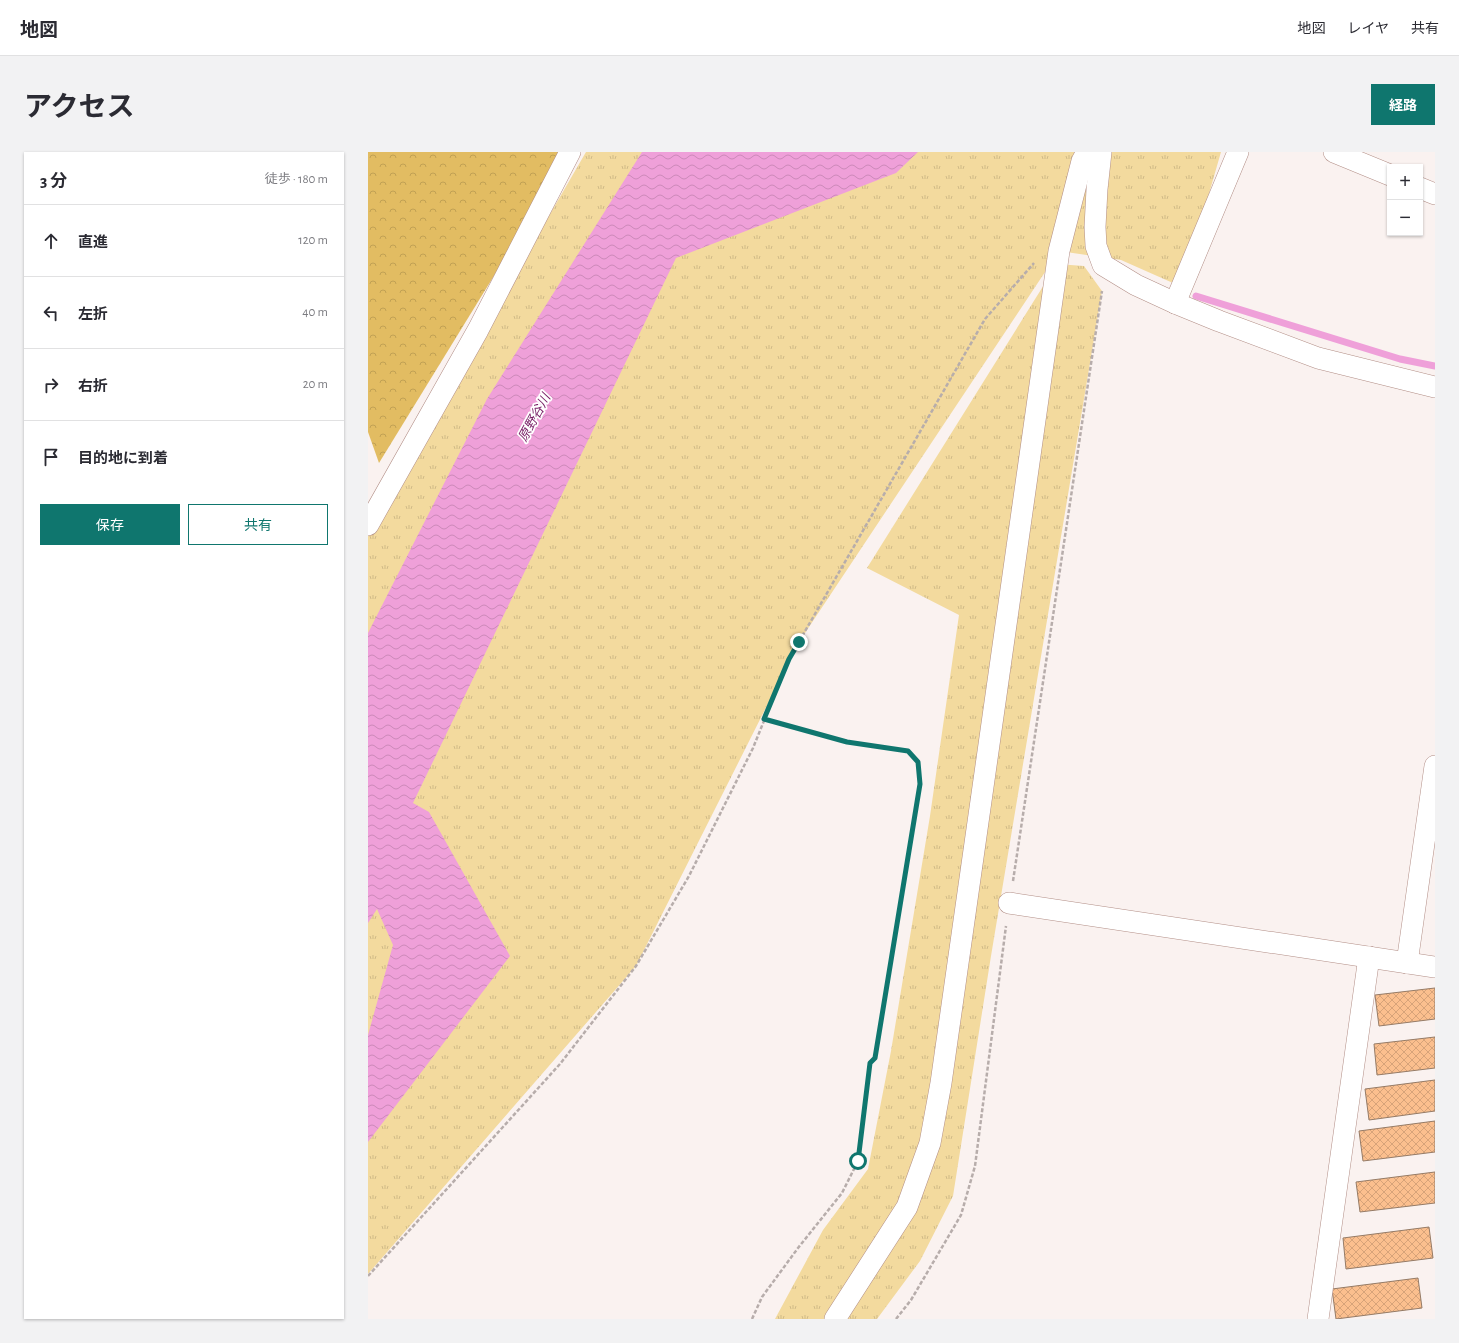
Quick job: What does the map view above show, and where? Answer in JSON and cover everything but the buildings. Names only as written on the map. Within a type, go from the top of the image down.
[{"type":"street","points":[[368,525],[478,330],[570,152]]},
{"type":"street","points":[[835,1319],[907,1207],[930,1143],[941,1083],[1059,251],[1082,161],[1086,152]]},
{"type":"street","points":[[1101,152],[1095,227],[1096,246],[1103,265],[1136,286],[1175,303],[1318,358],[1435,386]]},
{"type":"street","points":[[1175,303],[1238,152]]},
{"type":"street","points":[[1334,152],[1387,174]]},
{"type":"street","points":[[1423,189],[1435,194]]},
{"type":"street","points":[[1407,963],[1435,766]]},
{"type":"street","points":[[1009,903],[1435,967]]},
{"type":"street","points":[[1318,1319],[1369,957]]},
{"type":"path","points":[[368,1276],[560,1064],[636,966],[689,876],[753,748],[789,659],[985,319],[1035,262]]},
{"type":"path","points":[[896,1319],[911,1300],[962,1215],[975,1166],[1009,903],[1101,299],[1103,265]]},
{"type":"path","points":[[752,1319],[762,1297],[798,1248],[842,1193],[858,1161],[870,1063],[875,1058],[920,784],[918,762],[908,751],[847,742],[764,719]]},
{"type":"green space","points":[[368,152],[570,152],[379,463],[368,432]]},
{"type":"green space","points":[[586,152],[1221,152],[1182,287],[1121,260],[1059,251],[799,642],[636,966],[368,1274],[368,528]]},
{"type":"green space","points":[[1057,264],[1084,266],[1102,291],[991,956],[953,1196],[920,1261],[877,1319],[775,1319],[823,1230],[868,1169],[891,1051],[930,816],[959,615],[867,568]]},
{"type":"water","name":"原野谷川","points":[[642,152],[918,152],[896,173],[676,258],[413,803],[429,812],[510,956],[368,1142],[368,1035],[393,945],[377,909],[368,923],[368,633],[487,399]]},
{"type":"waterway","points":[[1196,296],[1400,359],[1435,366]]},
{"type":"route","points":[[799,642],[789,659],[764,719],[847,742],[908,751],[918,762],[920,784],[875,1058],[870,1063],[858,1161]]}]
